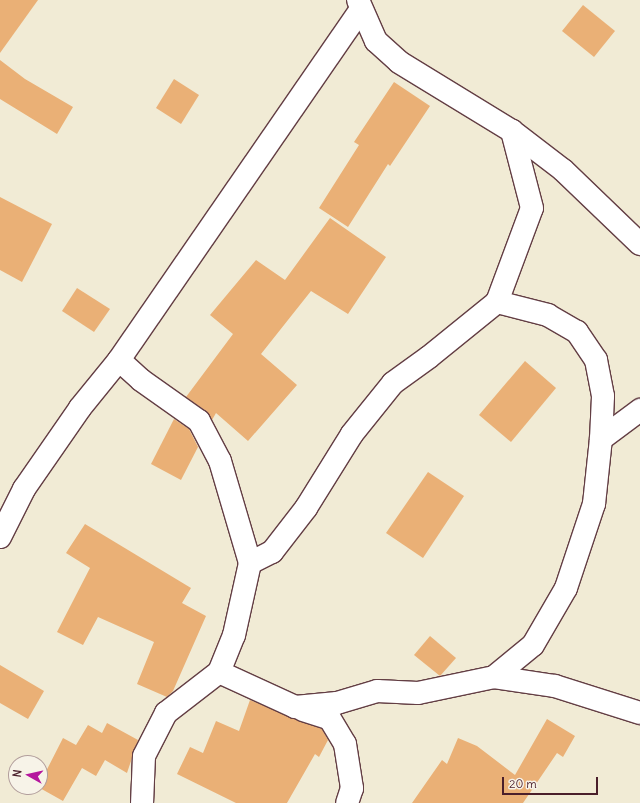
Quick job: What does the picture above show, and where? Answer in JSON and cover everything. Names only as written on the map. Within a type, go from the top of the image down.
[{"type":"street","points":[[359,4],[376,41],[399,62],[512,131],[563,170],[640,244]]},
{"type":"street","points":[[0,537],[24,489],[80,408],[118,360],[359,4]]},
{"type":"street","points":[[250,563],[272,552],[306,508],[352,434],[393,383],[498,302],[532,208],[512,131]]},
{"type":"street","points":[[494,677],[533,645],[566,588],[594,504],[602,439],[603,396],[596,360],[577,332],[548,316],[498,302]]},
{"type":"street","points":[[118,360],[141,380],[199,421],[220,461],[250,563],[234,635],[219,672],[166,713],[144,756],[142,803]]},
{"type":"street","points":[[602,439],[640,410]]},
{"type":"street","points":[[219,672],[295,707],[330,719],[345,744],[352,788],[347,803]]},
{"type":"street","points":[[295,707],[337,703],[377,691],[418,693],[494,677],[555,686],[640,713]]},
{"type":"building","points":[[0,0],[38,0],[0,53]]},
{"type":"building","points":[[583,5],[615,31],[594,57],[562,31]]},
{"type":"building","points":[[0,60],[25,79],[73,107],[57,134],[0,99]]},
{"type":"building","points":[[174,79],[199,95],[181,124],[156,108]]},
{"type":"building","points":[[394,82],[430,106],[390,166],[388,164],[348,227],[319,208],[359,145],[354,142]]},
{"type":"building","points":[[0,197],[52,224],[22,282],[0,270]]},
{"type":"building","points":[[330,218],[386,257],[348,314],[311,291],[261,354],[297,385],[248,441],[216,413],[212,420],[206,411],[186,397],[233,334],[210,315],[256,260],[285,280]]},
{"type":"building","points":[[77,288],[110,309],[94,332],[62,311]]},
{"type":"building","points":[[525,361],[556,388],[511,442],[479,415]]},
{"type":"building","points":[[174,419],[189,429],[198,447],[181,480],[151,464]]},
{"type":"building","points":[[428,472],[464,496],[423,558],[386,533]]},
{"type":"building","points":[[85,524],[191,588],[182,603],[206,616],[173,691],[167,697],[137,684],[154,642],[98,617],[83,645],[57,632],[90,568],[66,553]]},
{"type":"building","points":[[430,636],[456,658],[440,676],[414,655]]},
{"type":"building","points":[[0,665],[44,691],[28,719],[0,703]]},
{"type":"building","points":[[250,700],[322,729],[328,740],[319,757],[315,754],[287,803],[236,803],[177,774],[190,747],[203,753],[216,721],[239,731]]},
{"type":"building","points":[[547,719],[575,736],[563,757],[557,753],[523,803],[412,803],[442,760],[447,764],[458,738],[477,746],[515,775]]},
{"type":"building","points":[[107,723],[138,740],[127,773],[105,760],[96,776],[82,768],[63,801],[48,793],[48,767],[63,738],[76,745],[88,725],[102,733]]}]
